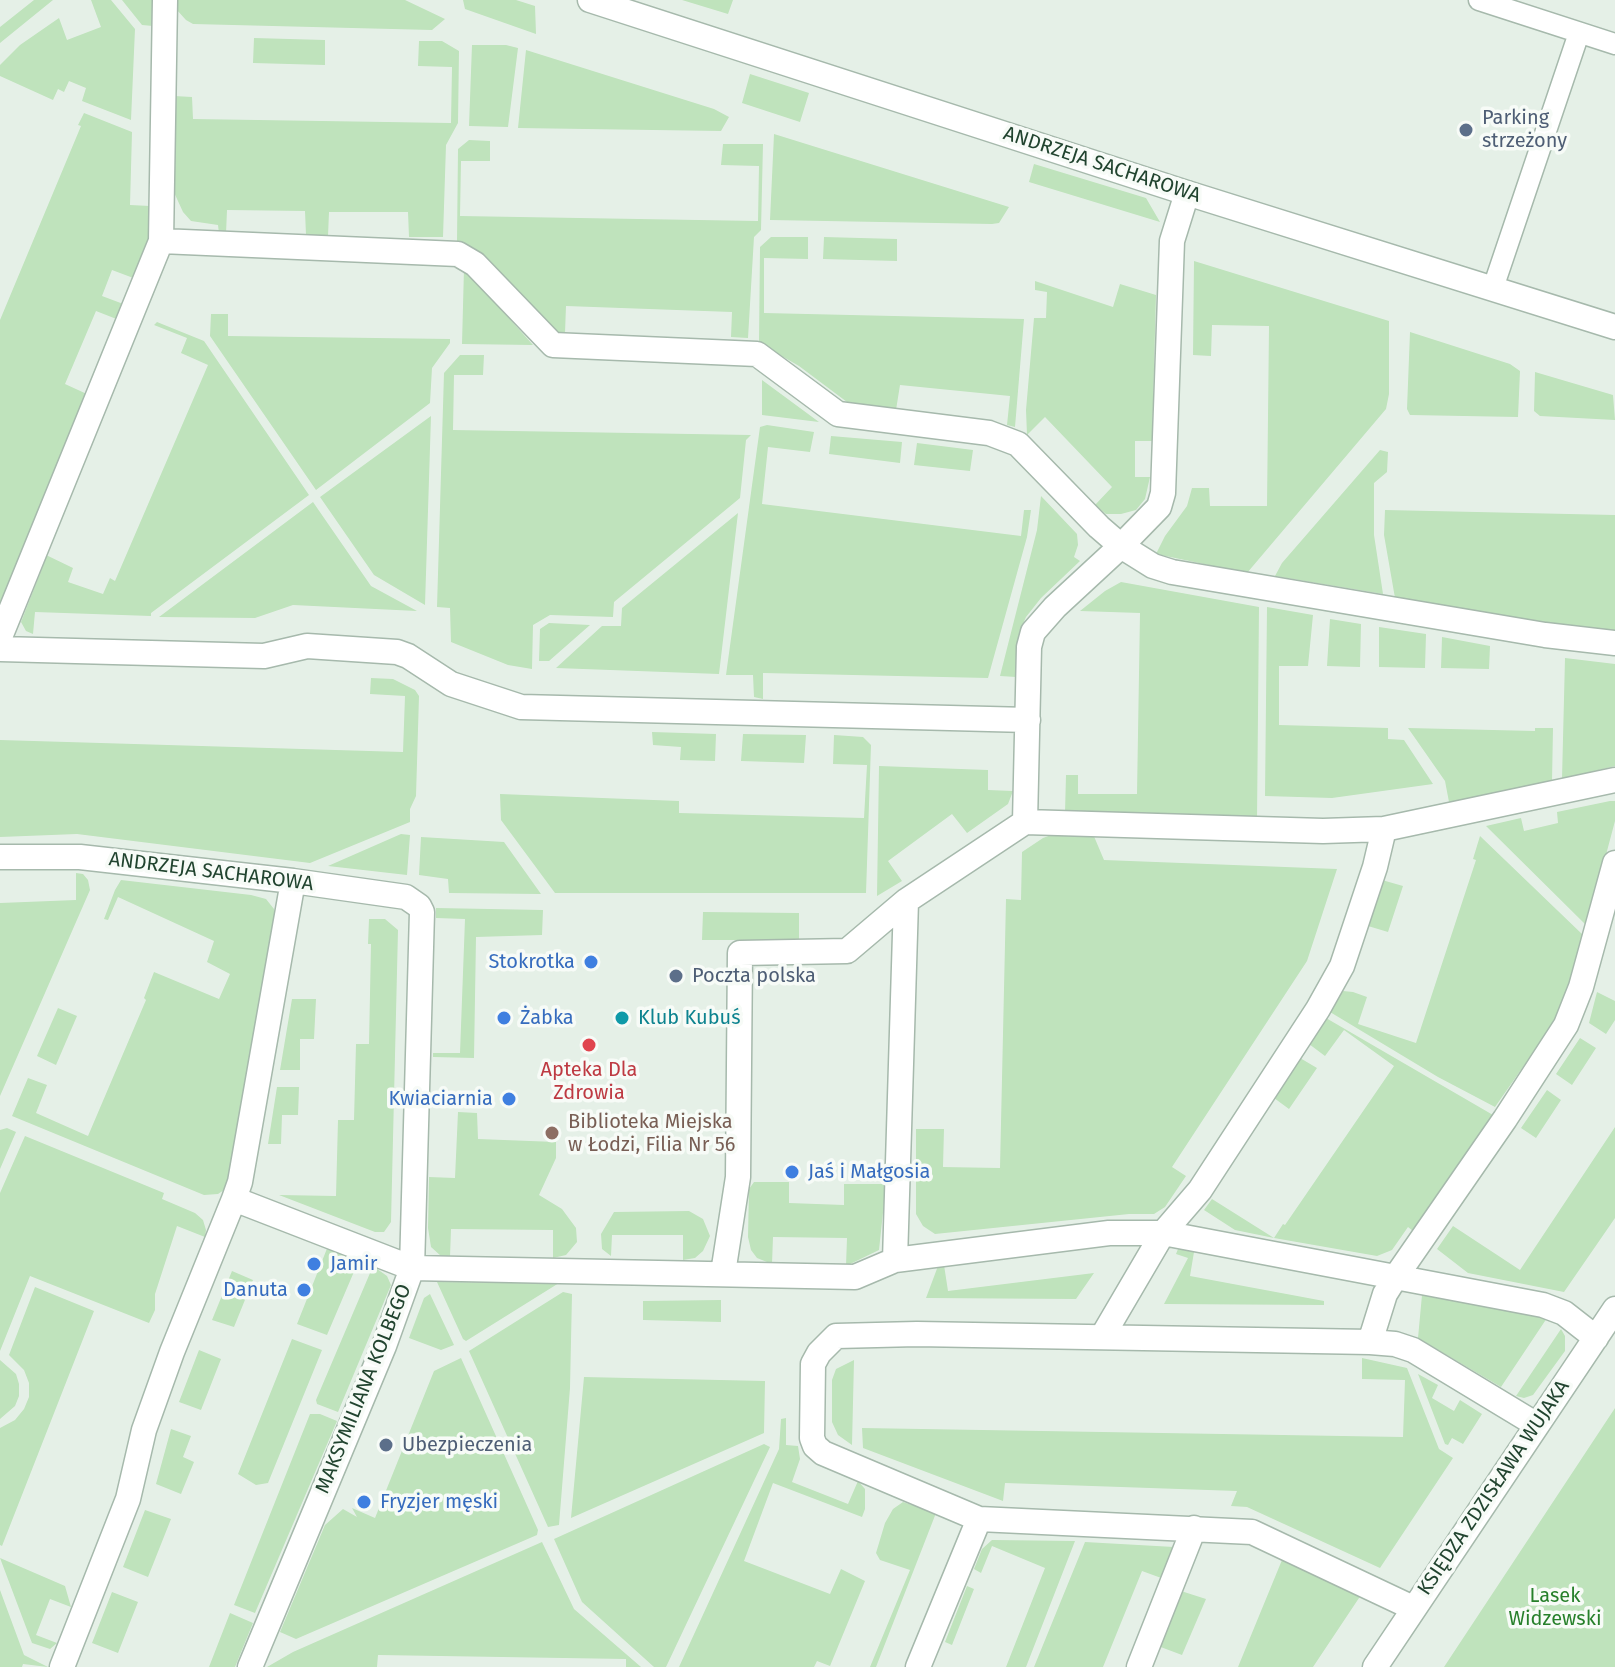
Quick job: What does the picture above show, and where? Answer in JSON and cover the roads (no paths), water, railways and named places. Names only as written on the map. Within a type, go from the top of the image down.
[{"type":"street","points":[[0,637],[161,241],[165,0]]},
{"type":"street","name":"ANDRZEJA SACHAROWA","points":[[590,0],[1187,193],[1615,327]]},
{"type":"street","points":[[1025,822],[1029,647],[1033,632],[1159,507],[1163,493],[1172,241],[1187,193]]},
{"type":"street","points":[[161,241],[458,254],[475,264],[553,345],[757,354],[838,414],[989,433],[1018,444],[1099,527],[1121,546],[1153,566],[1172,572],[1545,635],[1615,643]]},
{"type":"street","points":[[0,649],[264,656],[296,647],[397,652],[451,684],[521,707],[1028,720]]},
{"type":"street","points":[[723,1273],[738,1177],[740,953],[847,951],[906,901],[1025,822],[1323,831],[1384,829],[1615,780]]},
{"type":"street","points":[[1102,1337],[1163,1233],[1200,1190],[1318,1009],[1342,966],[1375,867],[1384,829]]},
{"type":"street","name":"ANDRZEJA SACHAROWA","points":[[0,857],[80,857],[293,881],[406,897],[419,906]]},
{"type":"street","points":[[1370,1342],[1385,1294],[1566,1025],[1581,987],[1615,863]]},
{"type":"street","points":[[62,1667],[128,1499],[144,1430],[234,1199],[293,881]]},
{"type":"street","points":[[895,1260],[906,901]]},
{"type":"street","name":"MAKSYMILIANA KOLBEGO","points":[[250,1667],[384,1346],[412,1268],[423,920],[419,906]]},
{"type":"street","points":[[234,1199],[412,1268],[855,1277],[895,1260],[1109,1233],[1163,1233],[1543,1305],[1564,1313],[1596,1338]]},
{"type":"street","name":"KSIĘDZA ZDZISŁAWA WUJAKA","points":[[1375,1667],[1615,1309]]},
{"type":"street","points":[[1413,1608],[1252,1532],[979,1519],[823,1453],[815,1446],[812,1438],[813,1364],[836,1336],[925,1334],[1395,1344],[1413,1350],[1537,1425]]},
{"type":"street","points":[[918,1667],[979,1519]]},
{"type":"street","points":[[1139,1667],[1194,1528]]},
{"type":"lane","points":[[1479,0],[1615,44]]},
{"type":"lane","points":[[1493,288],[1579,33]]},
{"type":"place","name":"Parking strzeżony","points":[[1466,130]]},
{"type":"place","name":"Stokrotka","points":[[591,962]]},
{"type":"place","name":"Poczta polska","points":[[676,976]]},
{"type":"place","name":"Żabka","points":[[504,1018]]},
{"type":"place","name":"Klub Kubuś","points":[[622,1018]]},
{"type":"place","name":"Apteka Dla Zdrowia","points":[[589,1045]]},
{"type":"place","name":"Kwiaciarnia","points":[[509,1099]]},
{"type":"place","name":"Biblioteka Miejska w Łodzi, Filia Nr 56","points":[[552,1133]]},
{"type":"place","name":"Jaś i Małgosia","points":[[792,1172]]},
{"type":"place","name":"Jamir","points":[[314,1264]]},
{"type":"place","name":"Danuta","points":[[304,1290]]},
{"type":"place","name":"Ubezpieczenia","points":[[386,1445]]},
{"type":"place","name":"Fryzjer męski","points":[[364,1502]]},
{"type":"park label","name":"Lasek Widzewski","points":[[1555,1608]]}]
